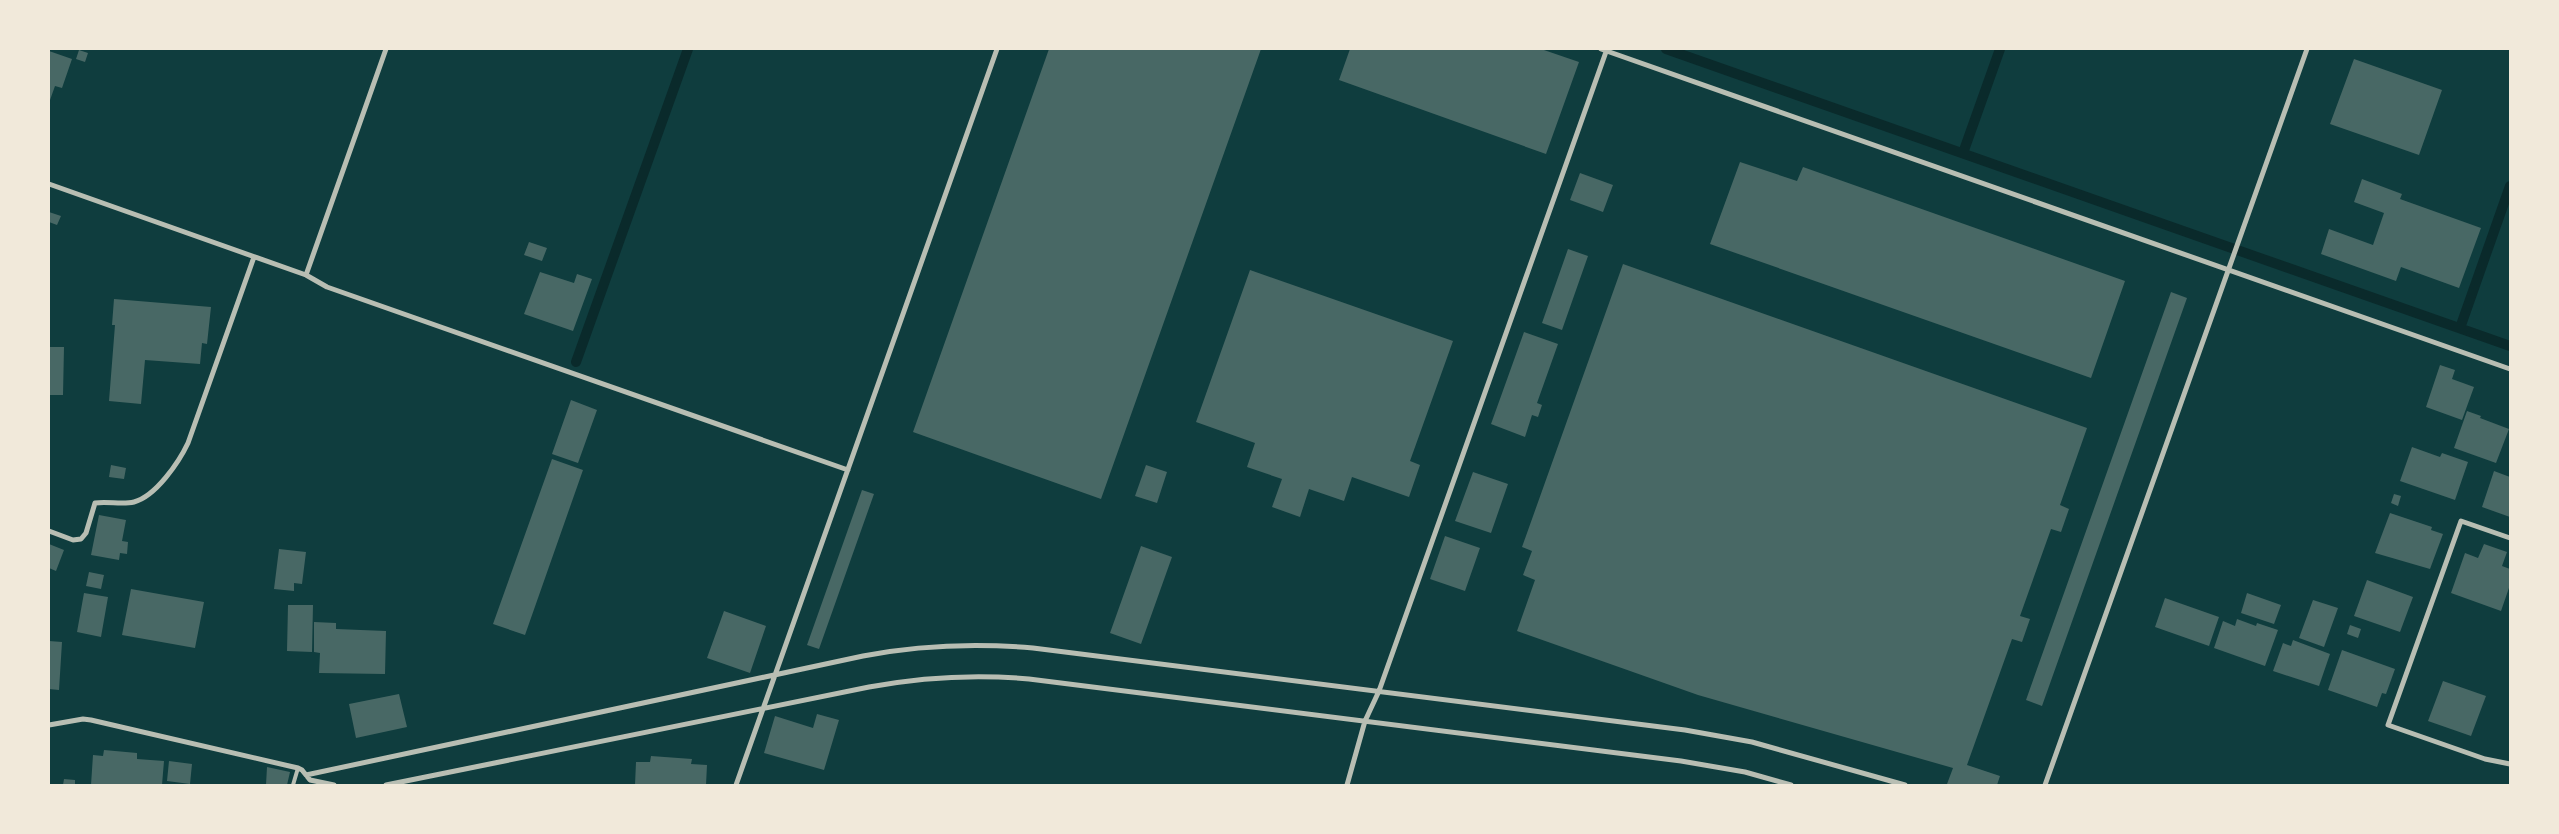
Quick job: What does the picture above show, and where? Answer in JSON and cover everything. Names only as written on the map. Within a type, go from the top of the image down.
[{"type":"street","points":[[306,275],[386,49]]},
{"type":"street","points":[[738,785],[774,676],[997,49]]},
{"type":"street","points":[[1347,785],[1365,722],[1379,691],[1605,49],[2510,369]]},
{"type":"street","points":[[2045,785],[2306,49]]},
{"type":"street","points":[[49,184],[306,275],[326,287],[848,470]]},
{"type":"street","points":[[49,531],[73,540],[81,539],[86,533],[95,503],[136,502],[174,468],[188,443],[254,257]]},
{"type":"street","points":[[2510,538],[2461,521],[2388,725],[2485,759],[2510,764]]},
{"type":"street","points":[[306,775],[896,650],[964,644],[1033,648],[1719,735],[1776,748],[1905,785]]},
{"type":"street","points":[[386,785],[901,681],[933,677],[997,676],[1681,761],[1745,772],[1791,785]]},
{"type":"street","points":[[49,726],[74,720],[92,720],[298,768],[310,780],[334,785]]},
{"type":"lane","points":[[293,785],[298,768]]},
{"type":"building","points":[[1049,49],[1261,49],[1101,499],[913,432]]},
{"type":"building","points":[[1350,49],[1541,49],[1579,62],[1546,154],[1339,80]]},
{"type":"building","points":[[79,50],[88,53],[85,62],[76,59]]},
{"type":"building","points":[[49,51],[72,59],[62,88],[55,86],[50,100]]},
{"type":"building","points":[[2354,59],[2442,90],[2419,155],[2330,124]]},
{"type":"building","points":[[1740,162],[1797,181],[1803,167],[2125,281],[2091,378],[1710,244]]},
{"type":"building","points":[[1580,173],[1613,185],[1603,212],[1570,200]]},
{"type":"building","points":[[2362,179],[2402,194],[2400,199],[2481,228],[2459,288],[2401,267],[2396,281],[2321,254],[2329,229],[2373,245],[2384,213],[2354,202]]},
{"type":"building","points":[[49,212],[61,216],[57,225],[49,222]]},
{"type":"building","points":[[529,242],[547,248],[542,261],[524,255]]},
{"type":"building","points":[[1568,249],[1588,256],[1562,330],[1542,323]]},
{"type":"building","points":[[1623,264],[2087,428],[2060,505],[2069,509],[2061,532],[2051,529],[2020,616],[2030,619],[2022,642],[2012,639],[1967,765],[2000,776],[1997,785],[1950,785],[1947,784],[1953,768],[1698,695],[1517,631],[1535,580],[1523,575],[1532,551],[1522,547]]},
{"type":"building","points":[[1250,270],[1453,341],[1410,461],[1420,465],[1409,497],[1352,477],[1344,501],[1309,489],[1300,517],[1272,507],[1282,479],[1247,467],[1255,443],[1196,422]]},
{"type":"building","points":[[540,272],[574,283],[577,274],[592,279],[573,331],[524,314]]},
{"type":"building","points":[[2171,292],[2187,298],[2042,706],[2026,700]]},
{"type":"building","points":[[114,299],[211,307],[207,344],[202,343],[200,364],[145,360],[141,404],[109,401],[115,325],[112,325]]},
{"type":"building","points":[[1524,332],[1558,344],[1537,403],[1542,405],[1538,417],[1532,415],[1525,437],[1491,424]]},
{"type":"building","points":[[49,347],[64,347],[63,395],[49,395]]},
{"type":"building","points":[[2440,365],[2455,370],[2452,379],[2474,387],[2462,420],[2426,407]]},
{"type":"building","points":[[571,400],[597,410],[578,463],[552,454]]},
{"type":"building","points":[[2467,411],[2509,429],[2496,463],[2454,448]]},
{"type":"building","points":[[2412,447],[2440,457],[2442,453],[2468,462],[2455,500],[2400,481]]},
{"type":"building","points":[[552,459],[583,470],[525,635],[493,624]]},
{"type":"building","points":[[111,465],[126,468],[124,479],[109,477]]},
{"type":"building","points":[[1146,465],[1167,472],[1157,503],[1135,496]]},
{"type":"building","points":[[2494,471],[2510,477],[2510,517],[2482,507]]},
{"type":"building","points":[[1473,472],[1508,484],[1491,533],[1455,521]]},
{"type":"building","points":[[862,490],[874,494],[819,649],[807,645]]},
{"type":"building","points":[[2394,494],[2401,496],[2398,506],[2391,503]]},
{"type":"building","points":[[2390,513],[2432,527],[2431,530],[2443,534],[2430,569],[2375,553]]},
{"type":"building","points":[[99,515],[126,520],[122,541],[128,542],[127,554],[120,553],[119,560],[91,555]]},
{"type":"building","points":[[1445,536],[1480,548],[1465,591],[1430,579]]},
{"type":"building","points":[[49,544],[64,550],[56,571],[49,568]]},
{"type":"building","points":[[2484,544],[2507,552],[2502,566],[2510,569],[2510,585],[2501,611],[2451,593],[2465,553],[2478,558]]},
{"type":"building","points":[[1141,546],[1172,557],[1141,644],[1110,633]]},
{"type":"building","points":[[279,549],[306,552],[302,584],[294,583],[294,591],[274,589]]},
{"type":"building","points":[[89,572],[104,575],[101,589],[86,586]]},
{"type":"building","points":[[2367,580],[2413,597],[2400,632],[2354,616]]},
{"type":"building","points":[[131,589],[204,602],[195,648],[122,635]]},
{"type":"building","points":[[84,593],[108,597],[101,637],[77,632]]},
{"type":"building","points":[[2247,593],[2281,605],[2274,624],[2241,613]]},
{"type":"building","points":[[2165,598],[2219,617],[2209,646],[2155,627]]},
{"type":"building","points":[[2313,600],[2338,608],[2324,647],[2299,638]]},
{"type":"building","points":[[288,605],[313,605],[312,652],[287,651]]},
{"type":"building","points":[[724,611],[766,626],[750,673],[707,658]]},
{"type":"building","points":[[2237,619],[2256,626],[2257,623],[2278,630],[2265,666],[2214,648],[2223,621],[2235,626]]},
{"type":"building","points":[[314,622],[336,623],[336,629],[386,631],[385,674],[319,673],[320,653],[314,652]]},
{"type":"building","points":[[2350,625],[2361,629],[2358,638],[2347,634]]},
{"type":"building","points":[[2293,640],[2330,654],[2319,686],[2273,671],[2283,643],[2291,646]]},
{"type":"building","points":[[49,641],[62,642],[59,690],[49,689]]},
{"type":"building","points":[[2342,650],[2395,669],[2386,694],[2382,693],[2377,707],[2328,690]]},
{"type":"building","points":[[2443,681],[2486,696],[2471,736],[2428,721]]},
{"type":"building","points":[[399,694],[407,727],[356,738],[349,704]]},
{"type":"building","points":[[817,714],[839,720],[824,770],[764,753],[775,716],[813,728]]},
{"type":"building","points":[[104,750],[137,753],[137,759],[164,761],[162,785],[91,785],[93,755],[103,756]]},
{"type":"building","points":[[651,756],[692,759],[691,764],[707,765],[706,785],[635,785],[636,762],[650,762]]},
{"type":"building","points":[[169,761],[192,764],[190,784],[167,781]]},
{"type":"building","points":[[267,767],[290,772],[287,785],[266,785]]},
{"type":"building","points":[[64,779],[75,780],[75,785],[63,785]]},
{"type":"waterway","points":[[576,362],[688,49]]},
{"type":"waterway","points":[[1666,49],[2510,346]]},
{"type":"waterway","points":[[1963,153],[2000,49]]},
{"type":"waterway","points":[[2460,328],[2510,186]]}]
